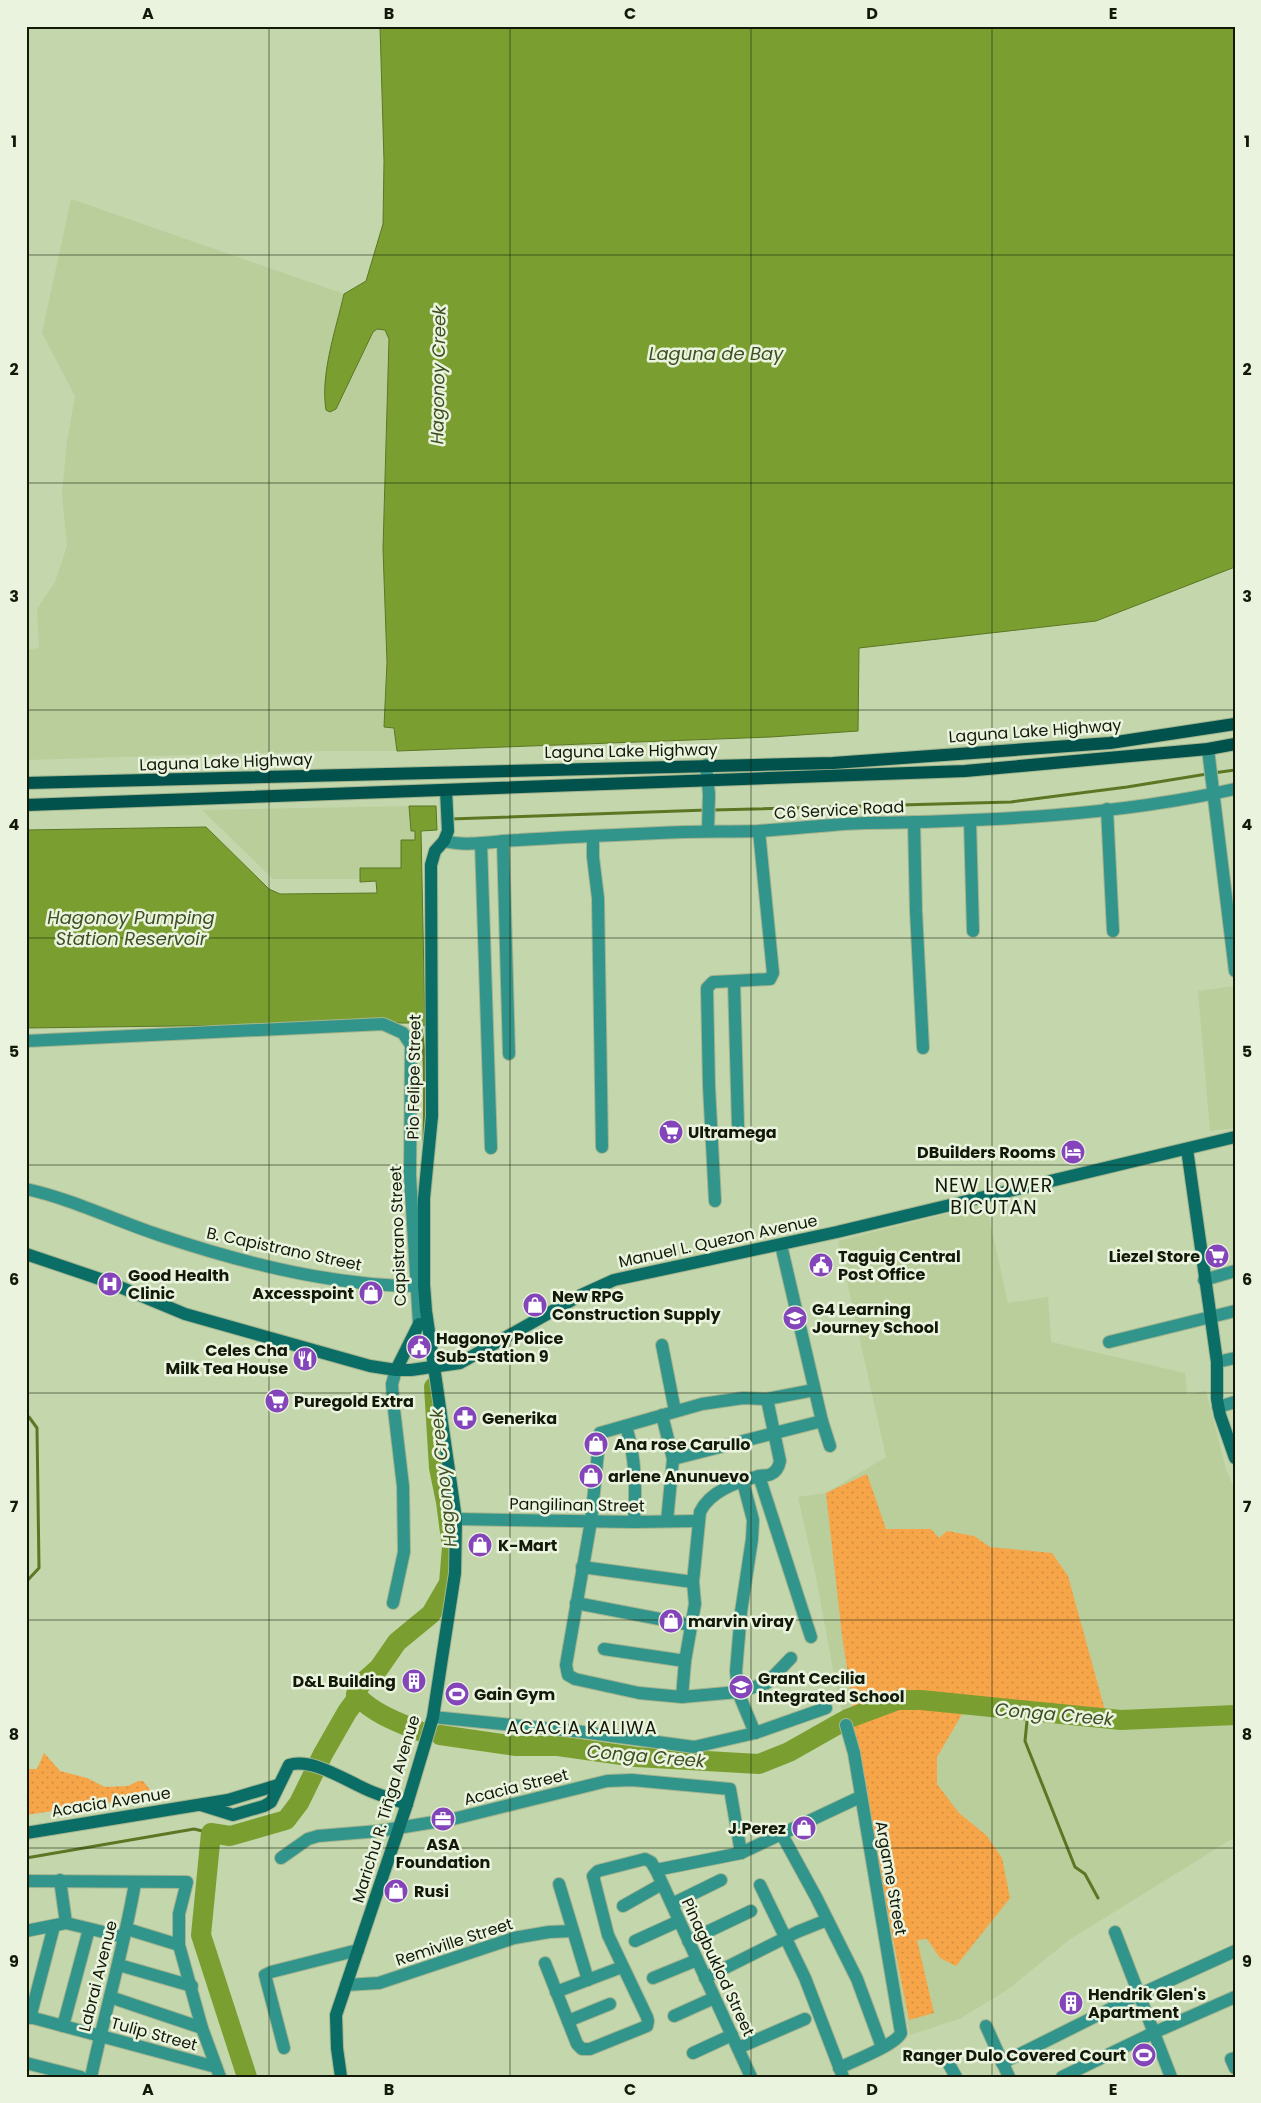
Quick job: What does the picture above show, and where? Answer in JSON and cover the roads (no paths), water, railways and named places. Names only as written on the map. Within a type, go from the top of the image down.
[{"type":"main road","name":"Laguna Lake Highway","points":[[26,783],[834,763],[1110,743],[1235,724]]},
{"type":"main road","name":"Laguna Lake Highway","points":[[26,805],[446,790],[708,788],[965,772],[1208,749],[1235,744]]},
{"type":"main road","points":[[446,790],[446,836]]},
{"type":"main road","name":"Pio Felipe Street","points":[[430,1368],[420,1286],[424,1198],[422,1116],[431,865],[435,851],[446,836]]},
{"type":"main road","name":"Manuel L. Quezon Avenue","points":[[26,1254],[103,1280],[185,1314],[370,1366],[411,1370],[456,1364],[581,1295],[614,1280],[680,1264],[781,1244],[1235,1137]]},
{"type":"main road","points":[[1187,1148],[1217,1362],[1218,1407],[1235,1458]]},
{"type":"main road","points":[[396,1370],[418,1324]]},
{"type":"main road","points":[[439,1400],[447,1372],[456,1364]]},
{"type":"main road","name":"Marichu R. Tiñga Avenue","points":[[341,2077],[337,2048],[336,2014],[407,1804],[433,1717],[455,1573],[456,1520],[439,1400],[430,1368]]},
{"type":"main road","name":"Acacia Avenue","points":[[26,1833],[201,1804],[233,1815],[248,1812],[271,1802],[278,1784],[289,1765],[302,1762],[369,1791],[407,1804]]},
{"type":"street","points":[[1208,749],[1215,791],[1235,971]]},
{"type":"street","points":[[706,765],[708,826]]},
{"type":"street","name":"C6 Service Road","points":[[446,836],[458,844],[593,836],[708,826],[759,831],[865,823],[970,821],[1107,810],[1235,789]]},
{"type":"street","points":[[1107,810],[1113,931]]},
{"type":"street","points":[[970,821],[973,931]]},
{"type":"street","points":[[914,822],[916,911],[923,1048]]},
{"type":"street","points":[[715,1201],[709,1086],[707,988],[713,982],[770,978],[773,973],[759,831]]},
{"type":"street","points":[[593,836],[593,857],[598,898],[602,1148]]},
{"type":"street","points":[[503,841],[509,1054]]},
{"type":"street","points":[[481,843],[490,1148]]},
{"type":"street","points":[[734,981],[738,1126]]},
{"type":"street","name":"Capistrano Street","points":[[26,1041],[383,1024],[403,1033],[411,1046],[422,1116],[410,1175],[420,1286],[418,1324]]},
{"type":"street","name":"B. Capistrano Street","points":[[26,1190],[58,1197],[157,1235],[225,1256],[314,1275],[380,1286],[420,1286]]},
{"type":"street","points":[[781,1244],[814,1390],[830,1446]]},
{"type":"street","points":[[1204,1280],[1235,1271]]},
{"type":"street","points":[[1108,1342],[1235,1311]]},
{"type":"street","points":[[662,1345],[676,1411]]},
{"type":"street","points":[[1217,1362],[1235,1358]]},
{"type":"street","points":[[393,1604],[404,1552],[403,1486],[392,1392],[396,1370]]},
{"type":"street","points":[[791,1658],[767,1683],[738,1692],[682,1697],[639,1693],[575,1680],[568,1674],[566,1665],[591,1521],[600,1433],[702,1404],[743,1398],[767,1399],[814,1390]]},
{"type":"street","points":[[682,1697],[685,1662],[695,1604],[693,1582],[697,1521],[703,1505],[712,1496],[759,1476],[772,1474],[778,1467],[780,1461],[767,1399]]},
{"type":"street","points":[[1218,1407],[1235,1402]]},
{"type":"street","points":[[662,1415],[673,1459],[667,1521]]},
{"type":"street","points":[[673,1459],[822,1422]]},
{"type":"street","points":[[626,1426],[633,1449],[636,1481],[634,1522]]},
{"type":"street","points":[[759,1476],[811,1637]]},
{"type":"street","points":[[743,1482],[753,1520],[736,1652],[738,1692],[754,1733]]},
{"type":"street","name":"Pangilinan Street","points":[[456,1520],[697,1521]]},
{"type":"street","points":[[582,1567],[693,1582]]},
{"type":"street","points":[[576,1603],[691,1625]]},
{"type":"street","points":[[604,1649],[685,1662]]},
{"type":"street","points":[[433,1717],[583,1732],[694,1746],[754,1733],[826,1708]]},
{"type":"street","name":"Argame Street","points":[[846,1725],[854,1753],[900,2024],[901,2033],[899,2037],[882,2047]]},
{"type":"street","name":"Acacia Street","points":[[399,1827],[453,1819],[607,1781],[632,1780],[730,1789],[741,1853]]},
{"type":"street","points":[[545,1963],[577,2044],[585,2050],[647,2026],[647,2017],[605,1928],[593,1874],[645,1859],[651,1862],[656,1870],[741,1853],[860,1797]]},
{"type":"street","points":[[281,1858],[308,1839],[318,1836],[379,1831],[399,1827]]},
{"type":"street","points":[[760,1885],[806,1978],[841,2072],[882,2047],[857,1979],[781,1833]]},
{"type":"street","name":"Pinagbuklod Street","points":[[656,1870],[738,2048],[748,2076]]},
{"type":"street","points":[[28,2017],[60,1925],[60,1880]]},
{"type":"street","points":[[672,1904],[721,1880]]},
{"type":"street","points":[[26,1881],[187,1882],[179,1914],[179,1945],[192,1986],[202,2028],[218,2072]]},
{"type":"street","name":"Labrai Avenue","points":[[91,2077],[99,2036],[119,1965],[135,1883]]},
{"type":"street","points":[[559,1884],[588,1980]]},
{"type":"street","points":[[623,1906],[662,1884]]},
{"type":"street","points":[[688,1941],[751,1911]]},
{"type":"street","points":[[705,1978],[797,1932],[827,1920]]},
{"type":"street","points":[[635,1941],[679,1921]]},
{"type":"street","points":[[26,1931],[60,1925],[125,1933],[179,1945]]},
{"type":"street","points":[[63,2026],[89,1929]]},
{"type":"street","name":"Remiville Street","points":[[346,1986],[379,1983],[514,1938],[549,1932],[573,1931]]},
{"type":"street","points":[[1115,1932],[1171,2077]]},
{"type":"street","points":[[284,2048],[265,1975],[358,1950]]},
{"type":"street","points":[[1002,2063],[1138,1995],[1235,1951]]},
{"type":"street","points":[[653,1978],[697,1960]]},
{"type":"street","points":[[119,1965],[192,1986]]},
{"type":"street","points":[[556,1992],[622,1967]]},
{"type":"street","points":[[110,1997],[202,2028]]},
{"type":"street","points":[[1062,2077],[1235,1997]]},
{"type":"street","points":[[674,2016],[714,1998]]},
{"type":"street","points":[[568,2021],[610,2004]]},
{"type":"street","name":"Tulip Street","points":[[28,2017],[218,2072]]},
{"type":"street","points":[[738,2048],[805,2019]]},
{"type":"street","points":[[986,2026],[1009,2077]]},
{"type":"street","points":[[693,2053],[732,2035]]},
{"type":"street","points":[[945,2056],[956,2077]]},
{"type":"street","points":[[26,2063],[61,2074],[80,2077]]},
{"type":"water","name":"Laguna de Bay","points":[[380,26],[1235,26],[1235,567],[1096,621],[859,648],[858,731],[771,737],[397,751],[394,728],[384,727],[387,662],[383,549],[389,339],[385,330],[377,329],[373,332],[336,409],[330,412],[326,410],[325,396],[327,367],[344,294],[366,281],[383,224],[384,161]]},
{"type":"water","name":"Hagonoy Pumping Station Reservoir","points":[[409,806],[436,806],[437,830],[421,831],[425,1026],[420,1023],[399,1023],[26,1028],[26,830],[206,827],[269,889],[280,894],[377,893],[376,881],[360,882],[360,868],[401,868],[401,840],[415,840],[415,831],[411,831]]},
{"type":"waterway","points":[[1213,773],[1235,770]]},
{"type":"waterway","points":[[713,810],[1011,802],[1127,787],[1207,774]]},
{"type":"waterway","points":[[450,819],[707,810]]},
{"type":"waterway","name":"Hagonoy Creek","points":[[417,1020],[423,1040],[424,1057],[424,1140]]},
{"type":"waterway","name":"Hagonoy Creek","points":[[358,1697],[356,1694],[360,1685],[379,1668],[397,1642],[431,1614],[449,1583],[452,1547],[439,1468],[434,1387]]},
{"type":"waterway","points":[[26,1417],[29,1417],[37,1428],[39,1568],[26,1582]]},
{"type":"waterway","points":[[358,1697],[379,1713],[419,1731]]},
{"type":"waterway","points":[[247,2077],[201,1935],[211,1833],[230,1836],[286,1820],[299,1803],[323,1754],[347,1712],[358,1697]]},
{"type":"waterway","name":"Conga Creek","points":[[847,1719],[898,1700],[921,1700],[1121,1720],[1235,1715]]},
{"type":"waterway","points":[[1028,1711],[1025,1741],[1075,1867],[1085,1874],[1098,1898]]},
{"type":"waterway","name":"Conga Creek","points":[[440,1735],[516,1746],[558,1746],[636,1757],[759,1764],[789,1752],[842,1722]]},
{"type":"waterway","points":[[26,1858],[194,1829],[211,1833]]},
{"type":"place","name":"Ultramega","points":[[671,1132]]},
{"type":"place","name":"DBuilders Rooms","points":[[1073,1152]]},
{"type":"place","name":"Liezel Store","points":[[1217,1256]]},
{"type":"place","name":"Taguig Central Post Office","points":[[821,1265]]},
{"type":"place","name":"Good Health Clinic","points":[[110,1284]]},
{"type":"place","name":"Axcesspoint","points":[[371,1293]]},
{"type":"place","name":"New RPG Construction Supply","points":[[535,1305]]},
{"type":"place","name":"G4 Learning Journey School","points":[[795,1318]]},
{"type":"place","name":"Hagonoy Police Sub-station 9","points":[[419,1347]]},
{"type":"place","name":"Celes Cha Milk Tea House","points":[[305,1359]]},
{"type":"place","name":"Puregold Extra","points":[[277,1401]]},
{"type":"place","name":"Generika","points":[[465,1418]]},
{"type":"place","name":"Ana rose Carullo","points":[[596,1444]]},
{"type":"place","name":"arlene Anunuevo","points":[[591,1476]]},
{"type":"place","name":"K-Mart","points":[[480,1545]]},
{"type":"place","name":"marvin viray","points":[[671,1621]]},
{"type":"place","name":"D&L Building","points":[[414,1681]]},
{"type":"place","name":"Grant Cecilia Integrated School","points":[[741,1687]]},
{"type":"place","name":"Gain Gym","points":[[457,1694]]},
{"type":"place","name":"ASA Foundation","points":[[443,1819]]},
{"type":"place","name":"J.Perez","points":[[804,1828]]},
{"type":"place","name":"Rusi","points":[[396,1891]]},
{"type":"place","name":"Hendrik Glen's Apartment","points":[[1071,2003]]},
{"type":"place","name":"Ranger Dulo Covered Court","points":[[1144,2055]]},
{"type":"district","name":"NEW LOWER BICUTAN","points":[[994,1196]]},
{"type":"district","name":"ACACIA KALIWA","points":[[582,1727]]}]
